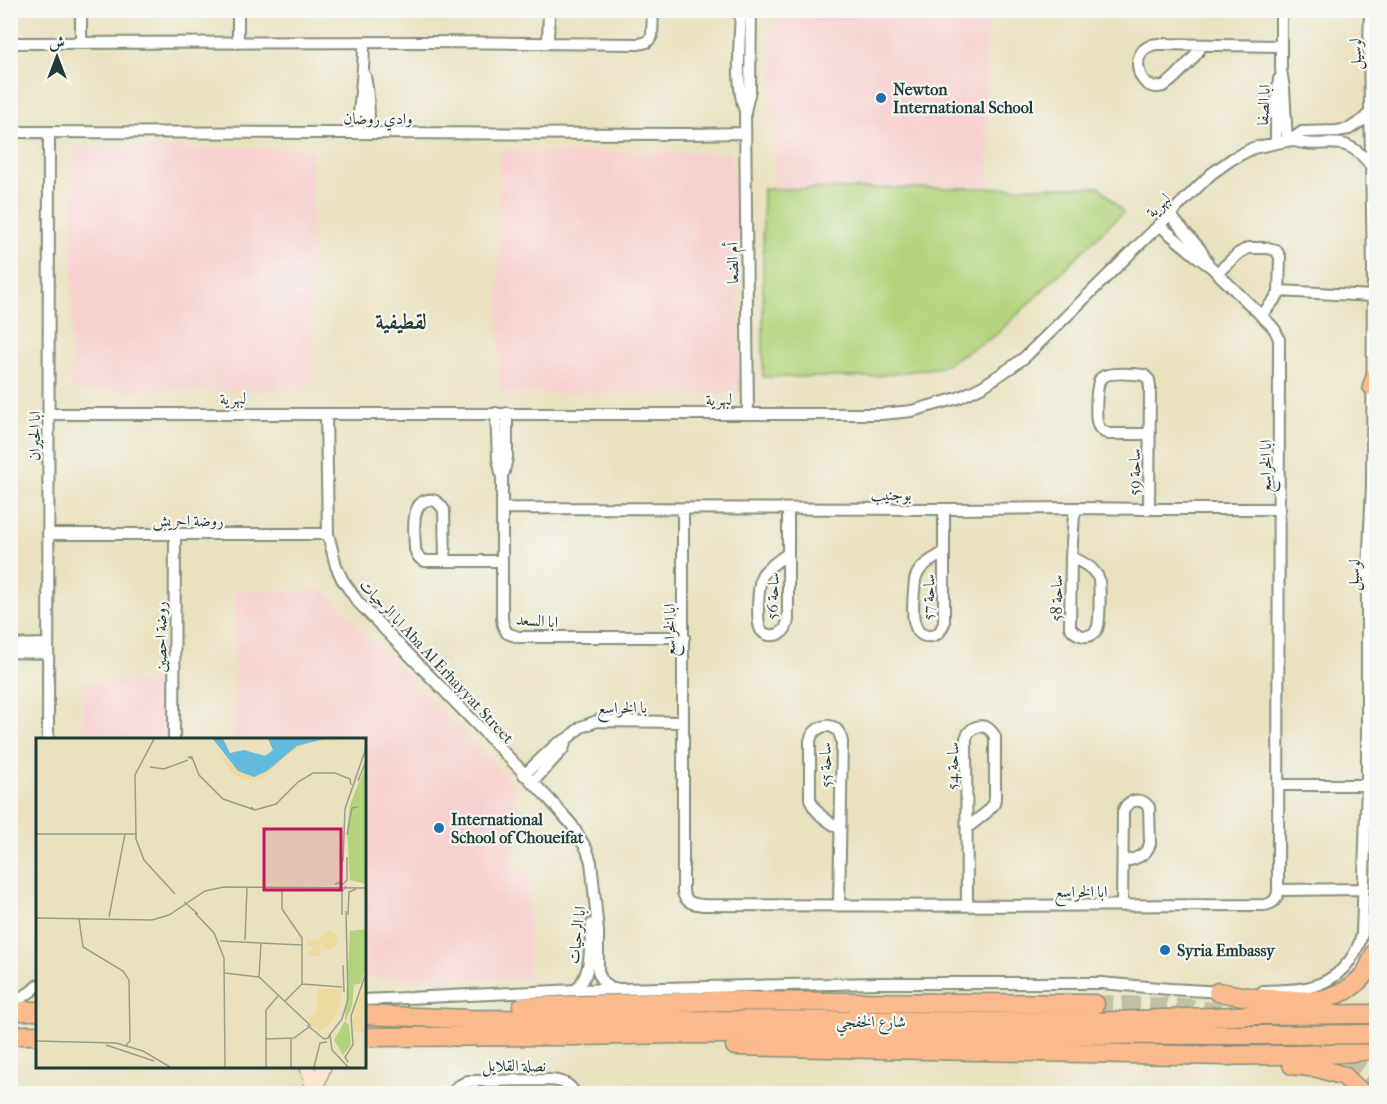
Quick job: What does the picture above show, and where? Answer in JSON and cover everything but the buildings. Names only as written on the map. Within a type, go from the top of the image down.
[{"type":"highway","points":[[1218,992],[1256,999],[1312,1001],[1325,999],[1354,985],[1366,973],[1377,951]]},
{"type":"highway","points":[[366,1015],[462,1009],[715,1001],[1095,1004]]},
{"type":"highway","points":[[10,1011],[36,1011]]},
{"type":"highway","name":"شارع الخفجي","points":[[366,1015],[469,1019],[1081,1022],[1256,1015],[1377,1014]]},
{"type":"highway","name":"شارع الخفجي","points":[[366,1037],[677,1034],[1377,1034]]},
{"type":"highway","points":[[10,1035],[36,1035]]},
{"type":"highway","points":[[575,1036],[666,1045],[1228,1056],[1299,1056],[1354,1053],[1377,1049]]},
{"type":"highway","points":[[1228,1056],[1251,1061],[1324,1069],[1344,1076],[1363,1094]]},
{"type":"street","points":[[81,10],[81,43]]},
{"type":"street","points":[[238,10],[238,43]]},
{"type":"street","points":[[548,43],[549,10]]},
{"type":"street","points":[[10,43],[644,44],[652,36],[653,10]]},
{"type":"street","name":"أم الضعا","points":[[741,10],[740,83],[745,111]]},
{"type":"street","name":"أم الضعا","points":[[748,414],[745,111],[750,90],[751,10]]},
{"type":"street","name":"ابا الصفا","points":[[1281,10],[1281,70],[1276,110],[1285,141]]},
{"type":"street","name":"لوسيل","points":[[1218,992],[1307,988],[1320,984],[1333,977],[1350,961],[1362,934],[1367,785],[1367,603],[1375,381],[1370,10]]},
{"type":"street","points":[[363,133],[367,87],[364,73],[364,43]]},
{"type":"street","points":[[1202,45],[1195,56],[1171,81],[1163,86],[1153,86],[1142,79],[1139,74],[1139,56],[1148,46],[1159,44],[1280,46]]},
{"type":"street","name":"لبهرية","points":[[49,414],[882,414],[912,411],[958,398],[983,386],[1025,357],[1169,214],[1211,174],[1232,159],[1253,148],[1285,141],[1302,132],[1337,132],[1349,129],[1363,120],[1371,111]]},
{"type":"street","name":"وادي روضان","points":[[10,132],[745,133]]},
{"type":"street","name":"ابا الحيران","points":[[48,738],[49,132]]},
{"type":"street","name":"لبهرية","points":[[1285,141],[1344,144],[1360,153],[1371,166]]},
{"type":"street","name":"ابا الخراسع","points":[[1169,214],[1200,249],[1214,270]]},
{"type":"street","name":"ابا الخراسع","points":[[683,509],[683,892],[686,899],[703,905],[1122,906],[1264,905],[1274,901],[1278,895],[1279,785],[1279,339],[1275,330],[1214,270],[1159,225]]},
{"type":"street","points":[[1214,270],[1243,250],[1252,248],[1276,250],[1280,257],[1279,291],[1277,297],[1261,316]]},
{"type":"street","points":[[1279,291],[1373,296]]},
{"type":"street","name":"ساحة 59","points":[[1149,509],[1150,434],[1150,388],[1146,376],[1109,374],[1103,376],[1097,385],[1097,422],[1100,428],[1109,434],[1150,434]]},
{"type":"street","name":"ابا السعد","points":[[502,413],[498,458],[502,478],[503,625],[507,633],[526,637],[684,637]]},
{"type":"street","name":"ابا الرحيات Aba Al Erhayyat Street","points":[[326,414],[328,534],[336,566],[342,579],[357,602],[572,825],[587,850],[591,862],[595,900]]},
{"type":"street","points":[[445,561],[444,510],[439,503],[429,500],[418,505],[415,512],[417,555],[420,559],[425,561],[445,561],[502,561]]},
{"type":"street","name":"ساحة 58","points":[[1071,557],[1092,569],[1099,582],[1096,631],[1082,637],[1074,633],[1070,627],[1071,557],[1074,516],[1077,507]]},
{"type":"street","name":"بوجنيب","points":[[502,508],[1280,509]]},
{"type":"street","name":"ساحة 56","points":[[788,508],[789,553],[788,620],[786,628],[773,636],[761,630],[759,622],[760,583],[762,575],[789,553]]},
{"type":"street","name":"ساحة 57","points":[[943,553],[916,573],[914,624],[922,635],[937,634],[944,623],[944,509]]},
{"type":"street","name":"روضة احريش","points":[[48,534],[328,534]]},
{"type":"street","name":"روضة احصين","points":[[174,738],[175,535]]},
{"type":"street","points":[[10,645],[48,649]]},
{"type":"street","points":[[10,652],[48,649]]},
{"type":"street","name":"با الخراسع","points":[[528,779],[557,744],[581,727],[597,722],[683,722]]},
{"type":"street","name":"ساحة 55","points":[[839,905],[842,742],[837,730],[830,726],[822,727],[815,730],[810,741],[810,800],[821,816],[840,829]]},
{"type":"street","name":"ساحة 54","points":[[967,828],[991,808],[995,798],[995,737],[992,730],[985,726],[973,728],[968,732],[966,738],[967,905]]},
{"type":"street","points":[[1279,785],[1367,785]]},
{"type":"street","points":[[1122,906],[1124,807],[1132,801],[1143,801],[1149,807],[1150,844],[1143,855],[1123,862]]},
{"type":"street","points":[[1278,890],[1364,889]]},
{"type":"street","name":"ابا الرحيات","points":[[595,900],[598,971],[601,979],[611,989]]},
{"type":"street","name":"ابا الرحيات","points":[[576,990],[585,979],[588,968],[595,900]]},
{"type":"street","points":[[366,1000],[576,990],[877,983],[1101,983],[1218,992]]},
{"type":"street","points":[[10,1003],[23,998],[36,988]]},
{"type":"street","points":[[366,1043],[390,1037]]},
{"type":"street","points":[[308,1068],[315,1092]]},
{"type":"street","points":[[315,1092],[323,1068]]},
{"type":"street","name":"نصلة القلايل","points":[[452,1094],[456,1087],[468,1081],[528,1080],[558,1081],[569,1086],[575,1094]]},
{"type":"shaded area","name":"Newton International School","points":[[773,11],[987,11],[988,186],[774,188]]},
{"type":"shaded area","points":[[73,147],[313,149],[311,391],[71,390]]},
{"type":"shaded area","points":[[499,151],[730,153],[738,209],[739,394],[499,393]]},
{"type":"shaded area","name":"International School of Choueifat","points":[[235,590],[325,590],[357,626],[514,784],[512,872],[529,873],[528,979],[366,978],[366,738],[234,738]]},
{"type":"shaded area","points":[[82,682],[170,682],[170,738],[82,738]]},
{"type":"green space","points":[[1100,187],[1123,212],[996,335],[941,367],[870,377],[763,377],[763,189]]},
{"type":"tunnel","points":[[1095,1004],[1183,1007],[1221,1012]]},
{"type":"tunnel","points":[[1248,1018],[1317,1041],[1348,1058],[1376,1082]]},
{"type":"place","name":"Newton International School","points":[[881,98]]},
{"type":"place","name":"International School of Choueifat","points":[[439,828]]},
{"type":"place","name":"Syria Embassy","points":[[1165,950]]},
{"type":"district","name":"لقطيفية","points":[[401,321]]}]
